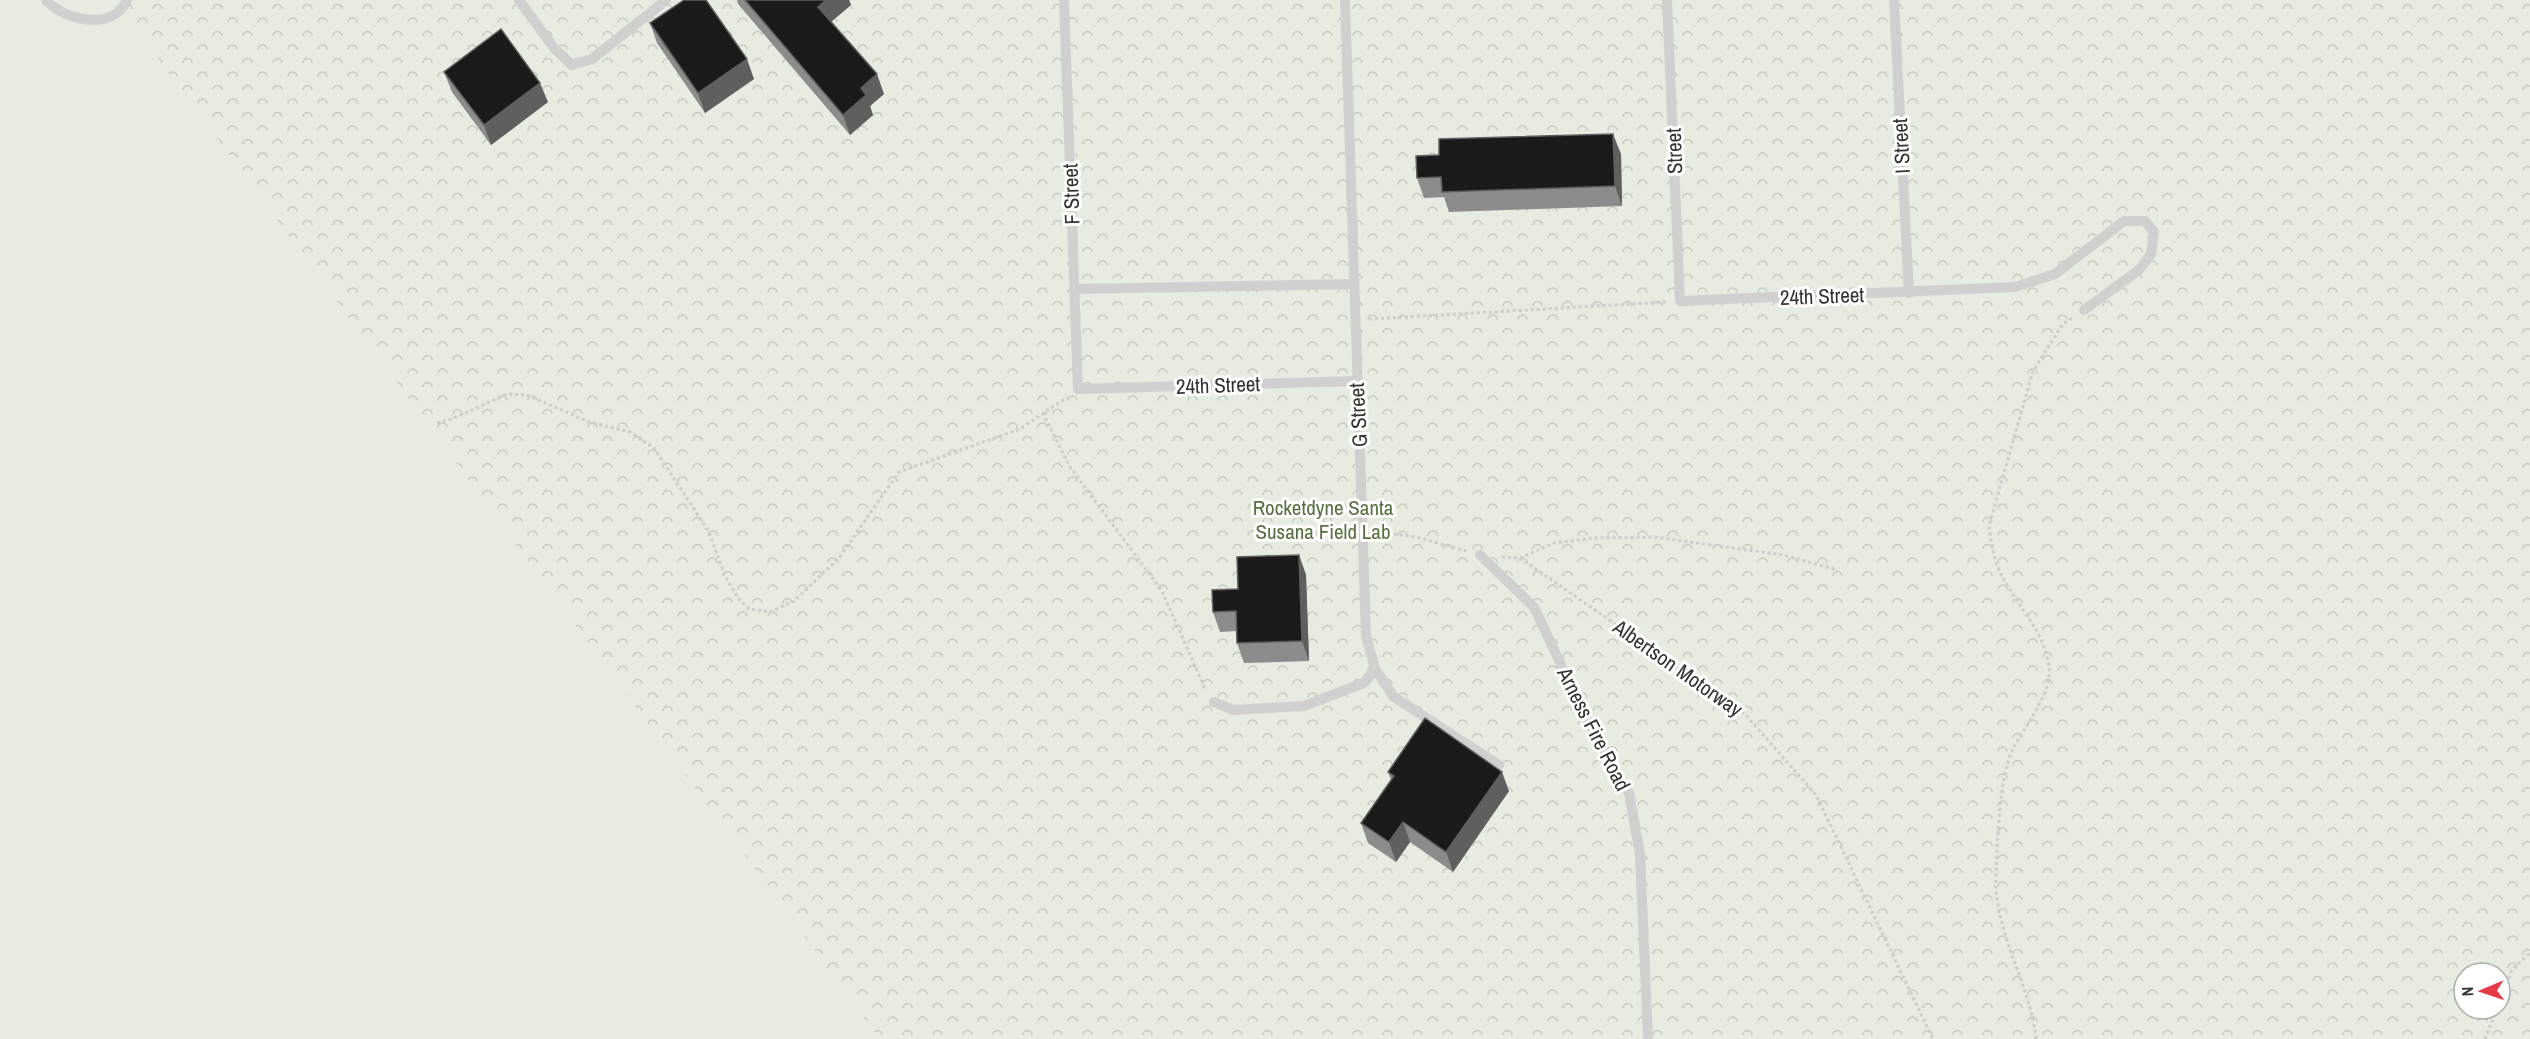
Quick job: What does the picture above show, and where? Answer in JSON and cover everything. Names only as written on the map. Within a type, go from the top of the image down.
[{"type":"lane","points":[[46,0],[53,8],[71,18],[87,19],[104,18],[118,12],[127,0]]},
{"type":"lane","points":[[519,0],[554,48],[572,65],[592,59],[666,0]]},
{"type":"lane","name":"F Street","points":[[1064,0],[1078,389]]},
{"type":"lane","name":"G Street","points":[[1345,0],[1366,636],[1375,669],[1394,697],[1499,765]]},
{"type":"lane","name":"Street","points":[[1667,0],[1680,301]]},
{"type":"lane","name":"I Street","points":[[1894,0],[1909,293]]},
{"type":"lane","name":"24th Street","points":[[1680,301],[2015,287],[2055,274],[2124,221],[2145,221],[2154,232],[2151,254],[2139,270],[2084,310]]},
{"type":"lane","points":[[1075,289],[1354,284]]},
{"type":"lane","name":"24th Street","points":[[1078,389],[1357,381]]},
{"type":"lane","name":"Arness Fire Road","points":[[1480,555],[1534,607],[1586,716],[1629,793],[1640,855],[1648,1039]]},
{"type":"lane","points":[[1214,702],[1233,710],[1304,706],[1364,684],[1375,669]]},
{"type":"path","points":[[1355,320],[1680,301]]},
{"type":"path","points":[[2036,1039],[2034,1017],[1999,911],[1995,874],[2004,777],[2011,752],[2047,688],[2050,670],[2047,651],[2001,574],[1992,548],[1989,526],[2033,371],[2062,325],[2084,310]]},
{"type":"path","points":[[436,423],[507,394],[527,395],[589,422],[630,432],[654,448],[709,532],[725,576],[738,598],[749,609],[770,612],[794,601],[839,558],[899,471],[1020,429],[1078,389]]},
{"type":"path","points":[[1044,412],[1070,467],[1162,591],[1184,637],[1202,686],[1214,702]]},
{"type":"path","points":[[1364,529],[1420,538],[1480,555],[1520,558],[1554,543],[1596,538],[1654,537],[1783,555],[1838,570]]},
{"type":"path","name":"Albertson Motorway","points":[[1520,558],[1745,714],[1816,795],[1933,1039]]},
{"type":"path","points":[[2512,970],[2530,953]]},
{"type":"path","points":[[2485,1039],[2492,1021]]},
{"type":"green space","name":"Rocketdyne Santa Susana Field Lab","points":[[0,0],[2530,0],[2530,1039],[0,1039]]},
{"type":"green space","name":"Rocketdyne Santa Susana Field Lab","points":[[115,0],[2530,0],[2530,1039],[880,1039]]},
{"type":"building","points":[[684,0],[706,0],[747,59],[698,93],[650,23]]},
{"type":"building","points":[[745,0],[826,0],[818,7],[877,74],[861,88],[866,95],[843,115]]},
{"type":"building","points":[[501,29],[540,83],[484,125],[444,72]]},
{"type":"building","points":[[1613,134],[1615,186],[1442,192],[1441,177],[1417,178],[1416,156],[1439,155],[1439,139]]},
{"type":"building","points":[[1299,555],[1302,641],[1237,643],[1236,611],[1213,612],[1212,590],[1238,589],[1237,557]]},
{"type":"building","points":[[1425,718],[1502,772],[1446,852],[1403,822],[1389,842],[1361,823],[1394,776],[1388,772]]}]
